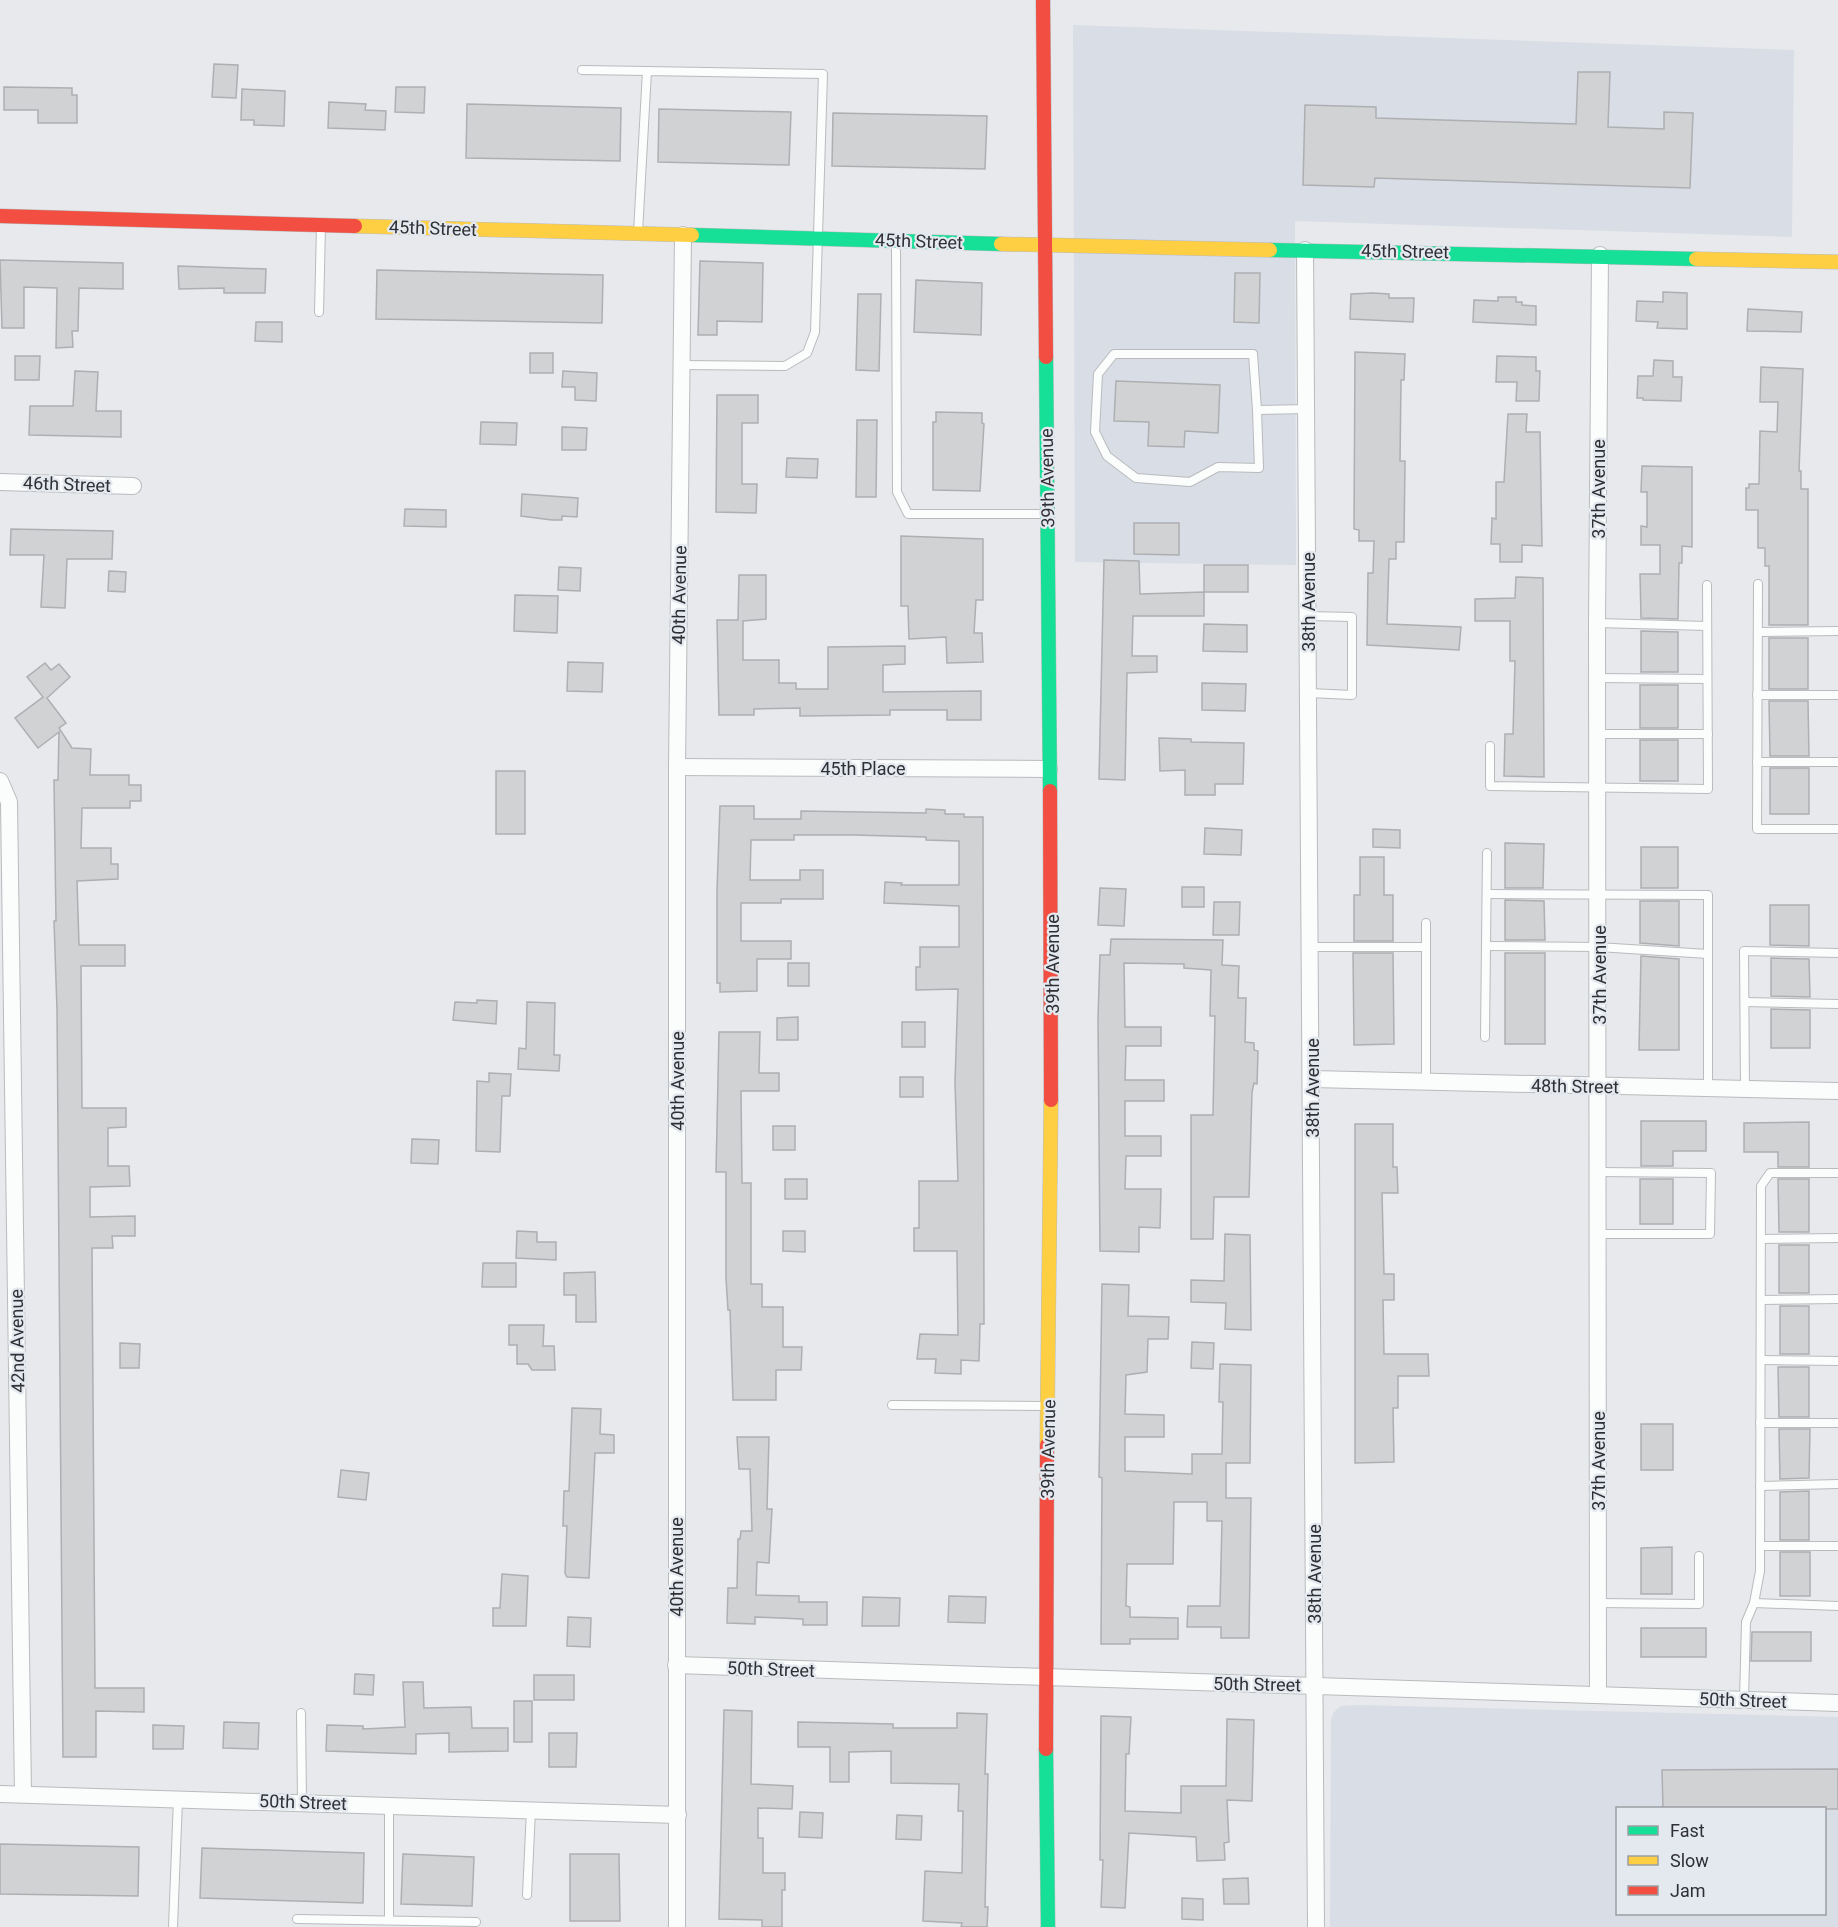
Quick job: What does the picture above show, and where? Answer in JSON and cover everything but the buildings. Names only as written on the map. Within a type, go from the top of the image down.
[{"type":"main road","name":"39th Avenue","points":[[1043,0],[1052,954],[1045,1679],[1048,1927]]},
{"type":"main road","name":"45th Street","points":[[0,216],[1044,245],[1600,255],[1838,262]]},
{"type":"street","name":"40th Avenue","points":[[677,1927],[677,767],[683,235]]},
{"type":"street","name":"38th Avenue","points":[[1305,250],[1316,1927]]},
{"type":"street","name":"37th Avenue","points":[[1598,1695],[1597,623],[1600,255]]},
{"type":"street","name":"46th Street","points":[[0,482],[134,486]]},
{"type":"street","name":"45th Place","points":[[677,767],[1049,769]]},
{"type":"street","name":"42nd Avenue","points":[[0,781],[9,802],[23,1794]]},
{"type":"street","name":"48th Street","points":[[1312,1079],[1838,1091]]},
{"type":"street","name":"50th Street","points":[[676,1665],[1045,1679],[1314,1685],[1838,1703]]},
{"type":"street","name":"50th Street","points":[[0,1794],[678,1815]]},
{"type":"lane","points":[[582,70],[823,74],[820,238],[815,332],[807,353],[786,366],[681,365]]},
{"type":"lane","points":[[638,234],[646,71]]},
{"type":"lane","points":[[320,312],[321,225]]},
{"type":"lane","points":[[896,241],[897,492],[902,507],[908,514],[1047,514]]},
{"type":"lane","points":[[1114,354],[1253,354],[1257,410],[1258,468],[1218,467],[1190,482],[1136,478],[1107,456],[1095,432],[1098,374],[1114,354]]},
{"type":"lane","points":[[1257,410],[1307,409]]},
{"type":"lane","points":[[1758,584],[1757,829],[1838,829]]},
{"type":"lane","points":[[1490,746],[1490,786],[1708,789],[1707,585]]},
{"type":"lane","points":[[1308,616],[1352,617],[1352,695],[1309,693]]},
{"type":"lane","points":[[1597,623],[1707,626]]},
{"type":"lane","points":[[1758,632],[1838,631]]},
{"type":"lane","points":[[1597,678],[1707,680]]},
{"type":"lane","points":[[1757,695],[1838,695]]},
{"type":"lane","points":[[1597,734],[1708,734]]},
{"type":"lane","points":[[1757,762],[1838,762]]},
{"type":"lane","points":[[1485,1037],[1487,853]]},
{"type":"lane","points":[[1488,894],[1708,895],[1708,1089]]},
{"type":"lane","points":[[1426,923],[1426,1082]]},
{"type":"lane","points":[[1487,946],[1598,947],[1708,954]]},
{"type":"lane","points":[[1311,947],[1426,947]]},
{"type":"lane","points":[[1745,1089],[1744,951],[1838,953]]},
{"type":"lane","points":[[1745,1002],[1838,1004]]},
{"type":"lane","points":[[1599,1172],[1711,1173],[1710,1234],[1599,1234]]},
{"type":"lane","points":[[1744,1700],[1746,1622],[1754,1603],[1760,1571],[1761,1186],[1770,1173],[1838,1173]]},
{"type":"lane","points":[[1761,1239],[1838,1238]]},
{"type":"lane","points":[[1761,1300],[1838,1299]]},
{"type":"lane","points":[[1761,1360],[1838,1360]]},
{"type":"lane","points":[[892,1405],[1048,1406]]},
{"type":"lane","points":[[1760,1423],[1838,1423]]},
{"type":"lane","points":[[1760,1486],[1838,1484]]},
{"type":"lane","points":[[1760,1546],[1838,1546]]},
{"type":"lane","points":[[1598,1603],[1699,1604],[1699,1556]]},
{"type":"lane","points":[[1754,1603],[1838,1606]]},
{"type":"lane","points":[[301,1713],[302,1802]]},
{"type":"lane","points":[[173,1927],[178,1798]]},
{"type":"lane","points":[[388,1920],[389,1805]]},
{"type":"lane","points":[[527,1895],[531,1810]]},
{"type":"lane","points":[[297,1919],[476,1922]]},
{"type":"shaded area","points":[[1073,25],[1794,50],[1792,237],[1295,221],[1296,565],[1075,562]]},
{"type":"shaded area","points":[[1359,1705],[1838,1717],[1838,1927],[1330,1927],[1331,1721],[1333,1713],[1341,1706]]},
{"type":"traffic: fast","points":[[692,235],[1001,244]]},
{"type":"traffic: fast","points":[[1270,250],[1696,259]]},
{"type":"traffic: fast","points":[[1046,357],[1050,791]]},
{"type":"traffic: fast","points":[[1046,1749],[1048,1927]]},
{"type":"traffic: slow","points":[[355,226],[692,235]]},
{"type":"traffic: slow","points":[[1001,244],[1270,250]]},
{"type":"traffic: slow","points":[[1696,259],[1838,262]]},
{"type":"traffic: slow","points":[[1047,1445],[1051,1100]]},
{"type":"traffic: jam","points":[[1043,0],[1046,357]]},
{"type":"traffic: jam","points":[[0,216],[355,226]]},
{"type":"traffic: jam","points":[[1050,791],[1051,1100]]},
{"type":"traffic: jam","points":[[1046,1749],[1047,1445]]}]
